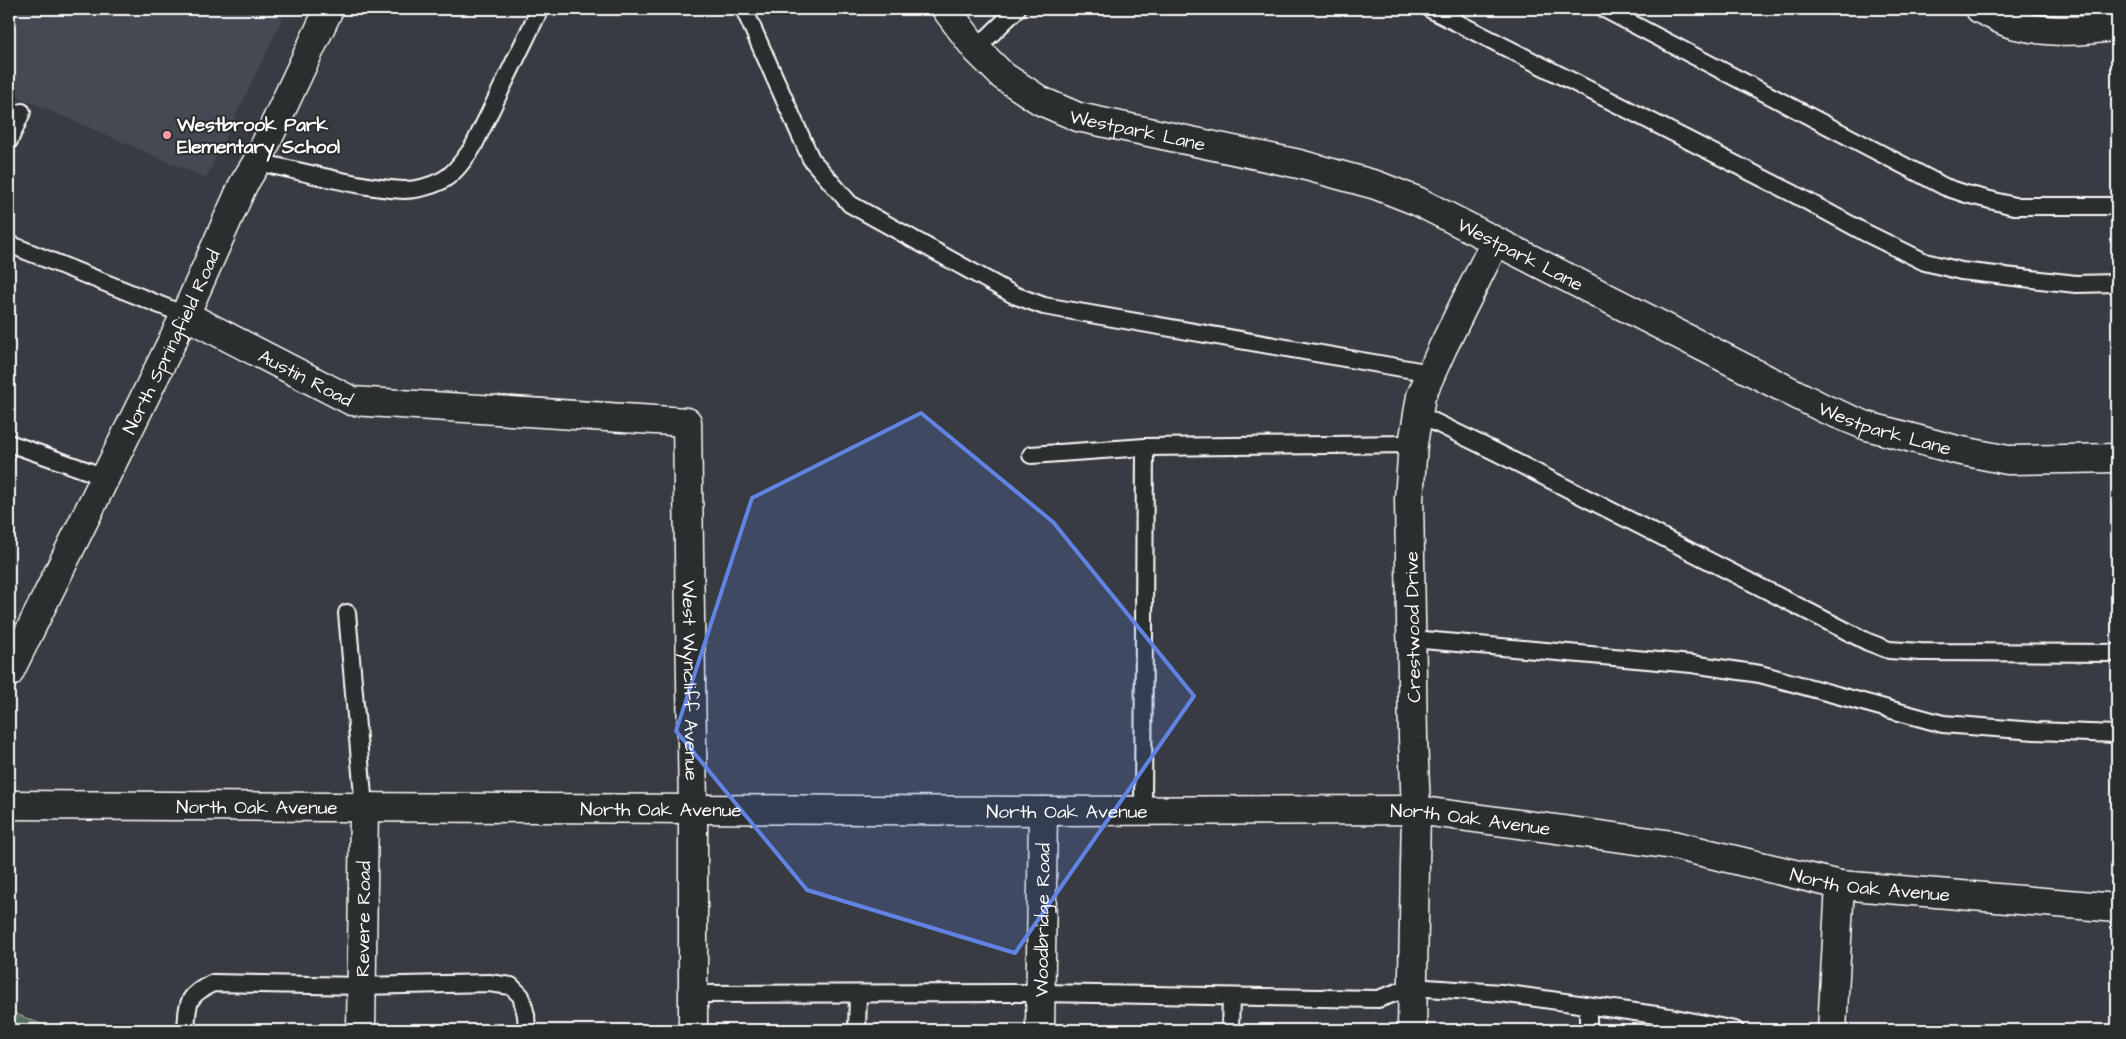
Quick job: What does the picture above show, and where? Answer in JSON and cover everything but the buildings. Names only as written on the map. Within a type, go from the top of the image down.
[{"type":"street","name":"North Springfield Road","points":[[9,673],[185,315],[242,185],[256,162],[329,9]]},
{"type":"street","name":"Westpark Lane","points":[[946,9],[976,49],[1003,76],[1041,100],[1078,118],[1299,164],[1376,185],[1417,201],[1824,409],[1867,426],[1957,450],[2008,460],[2117,458]]},
{"type":"street","points":[[1980,9],[2014,25],[2046,30],[2085,32],[2117,26]]},
{"type":"street","name":"Crestwood Drive","points":[[1412,1030],[1416,810],[1409,499],[1413,444],[1421,396],[1495,242]]},
{"type":"street","name":"Austin Road","points":[[185,315],[352,401],[686,422]]},
{"type":"street","name":"West Wyncliff Avenue","points":[[686,422],[693,809],[693,1030]]},
{"type":"street","name":"North Oak Avenue","points":[[9,805],[1043,811],[1416,810],[1673,845],[1840,885],[2117,908]]},
{"type":"street","name":"Revere Road","points":[[361,1030],[364,807]]},
{"type":"street","name":"Woodbridge Road","points":[[1040,1030],[1043,811]]},
{"type":"street","points":[[1832,1030],[1840,885]]},
{"type":"lane","points":[[256,162],[357,183],[405,190],[426,187],[443,180],[460,166],[472,147],[540,9]]},
{"type":"lane","points":[[744,9],[811,159],[850,204],[1014,295],[1044,306],[1431,373]]},
{"type":"lane","points":[[976,49],[1017,9]]},
{"type":"lane","points":[[1430,9],[1925,262],[1961,271],[2076,284],[2117,283]]},
{"type":"lane","points":[[1604,9],[1945,187],[2014,206],[2117,206]]},
{"type":"lane","points":[[9,141],[22,112]]},
{"type":"lane","name":"Austin Road","points":[[9,244],[185,315]]},
{"type":"lane","points":[[1418,414],[1780,598],[1868,642],[1889,650],[1921,652],[2117,653]]},
{"type":"lane","points":[[9,443],[105,477]]},
{"type":"lane","points":[[1031,454],[1145,447],[1413,444]]},
{"type":"lane","points":[[1143,810],[1145,447]]},
{"type":"lane","points":[[347,613],[364,807]]},
{"type":"lane","points":[[1412,639],[1692,664],[1751,673],[1943,724],[2035,732],[2117,734]]},
{"type":"lane","points":[[186,1030],[188,1000],[197,991],[214,983],[361,986],[489,983],[510,986],[521,996],[526,1015],[527,1030]]},
{"type":"lane","points":[[693,994],[1040,994],[1378,999],[1412,987],[1500,993],[1588,1006],[1664,1023],[1735,1030]]},
{"type":"lane","points":[[857,1030],[858,994]]},
{"type":"lane","points":[[1230,1030],[1231,997]]},
{"type":"lane","points":[[1588,1006],[1588,1030]]},
{"type":"highlighted area","points":[[921,413],[1053,522],[1194,696],[1015,953],[807,890],[676,731],[752,498]]},
{"type":"shaded area","name":"Westbrook Park Elementary School","points":[[9,9],[287,9],[206,178],[9,93]]},
{"type":"green space","points":[[9,1011],[55,1030],[9,1030]]},
{"type":"place","name":"Westbrook Park Elementary School","points":[[167,135]]}]
